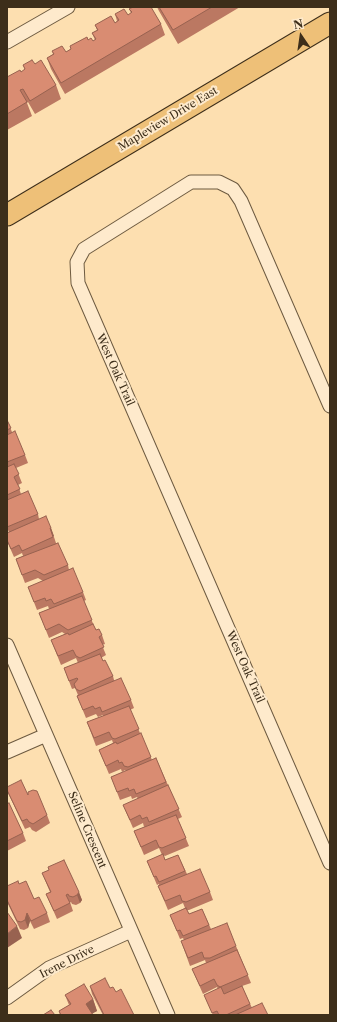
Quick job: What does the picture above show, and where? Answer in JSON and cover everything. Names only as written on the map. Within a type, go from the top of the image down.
[{"type":"main road","name":"Mapleview Drive East","points":[[7,215],[330,23]]},
{"type":"street","points":[[7,42],[68,7]]},
{"type":"street","name":"West Oak Trail","points":[[330,406],[241,201],[232,189],[219,182],[191,182],[84,250],[77,262],[78,282],[330,863]]},
{"type":"street","name":"Seline Crescent","points":[[7,645],[168,1015]]},
{"type":"street","points":[[7,752],[46,735]]},
{"type":"street","name":"Irene Drive","points":[[7,998],[49,968],[131,931]]},
{"type":"building","points":[[133,7],[151,7],[161,24],[61,83],[47,58],[54,54],[52,51],[62,46],[66,52],[71,49],[70,46],[87,37],[88,40],[91,38],[93,41],[96,39],[92,33],[98,30],[95,25],[111,16],[115,23],[119,20],[115,14],[124,9],[128,15],[132,12],[129,9]]},
{"type":"building","points":[[159,7],[212,7],[173,30]]},
{"type":"building","points":[[32,60],[35,64],[41,60],[56,85],[30,101],[23,89],[20,90],[27,102],[7,114],[7,77],[20,70],[21,72],[25,69],[23,65]]},
{"type":"building","points":[[7,420],[11,428],[7,430]]},
{"type":"building","points":[[15,431],[25,455],[7,462],[7,435]]},
{"type":"building","points":[[14,464],[19,474],[14,477],[20,489],[7,495],[7,467]]},
{"type":"building","points":[[28,491],[38,514],[7,527],[7,500]]},
{"type":"building","points":[[46,516],[53,537],[22,551],[19,545],[11,549],[7,540],[7,533]]},
{"type":"building","points":[[58,543],[68,565],[44,575],[35,570],[22,575],[16,559]]},
{"type":"building","points":[[73,568],[83,592],[54,604],[51,599],[46,601],[45,598],[34,602],[28,587]]},
{"type":"building","points":[[82,596],[92,620],[68,630],[59,624],[46,630],[39,613]]},
{"type":"building","points":[[93,624],[96,630],[99,629],[102,635],[99,637],[104,647],[80,658],[76,656],[73,650],[58,656],[51,640],[68,633],[69,635]]},
{"type":"building","points":[[100,654],[103,661],[105,660],[113,676],[80,691],[76,689],[74,684],[78,679],[69,681],[64,668]]},
{"type":"building","points":[[121,678],[131,700],[102,712],[100,707],[95,709],[93,706],[83,710],[77,696]]},
{"type":"building","points":[[129,706],[139,729],[115,739],[112,738],[109,732],[94,738],[87,722]]},
{"type":"building","points":[[141,733],[151,757],[128,767],[124,766],[122,762],[119,763],[118,760],[106,766],[99,750]]},
{"type":"building","points":[[156,758],[166,782],[136,794],[134,789],[129,791],[128,788],[117,792],[111,777]]},
{"type":"building","points":[[21,780],[28,795],[28,792],[33,790],[37,791],[47,815],[33,824],[27,819],[22,821],[7,790],[7,787]]},
{"type":"building","points":[[168,785],[179,809],[149,822],[147,817],[142,819],[140,815],[130,820],[123,805]]},
{"type":"building","points":[[9,803],[23,833],[7,841],[7,804]]},
{"type":"building","points":[[176,815],[186,838],[162,848],[159,847],[156,840],[141,847],[134,831]]},
{"type":"building","points":[[163,854],[165,860],[178,855],[185,871],[159,882],[156,876],[154,877],[147,861]]},
{"type":"building","points":[[64,860],[79,892],[73,897],[69,896],[68,894],[66,895],[70,903],[54,911],[46,894],[51,892],[42,873],[49,870],[48,867]]},
{"type":"building","points":[[200,869],[210,892],[186,902],[182,901],[180,895],[165,901],[158,886]]},
{"type":"building","points":[[18,881],[19,884],[26,881],[34,899],[39,897],[47,913],[31,921],[27,913],[25,920],[21,922],[17,921],[7,900],[7,886]]},
{"type":"building","points":[[186,908],[189,914],[202,909],[209,925],[183,936],[180,930],[177,931],[170,915]]},
{"type":"building","points":[[7,912],[17,926],[7,934]]},
{"type":"building","points":[[227,923],[236,946],[210,958],[204,958],[202,952],[188,958],[181,941]]},
{"type":"building","points":[[237,950],[248,975],[220,987],[214,979],[200,986],[192,969]]},
{"type":"building","points":[[105,978],[110,988],[113,987],[116,992],[121,989],[134,1015],[104,1015],[90,986]]},
{"type":"building","points":[[84,984],[93,999],[86,1004],[93,1015],[61,1015],[59,1011],[71,1004],[65,995]]},
{"type":"building","points":[[242,986],[250,1004],[226,1015],[219,1015],[217,1011],[212,1013],[204,995],[221,987],[224,994]]},
{"type":"building","points":[[262,1003],[268,1015],[235,1015]]},
{"type":"building","points":[[51,1010],[55,1015],[43,1015]]}]
